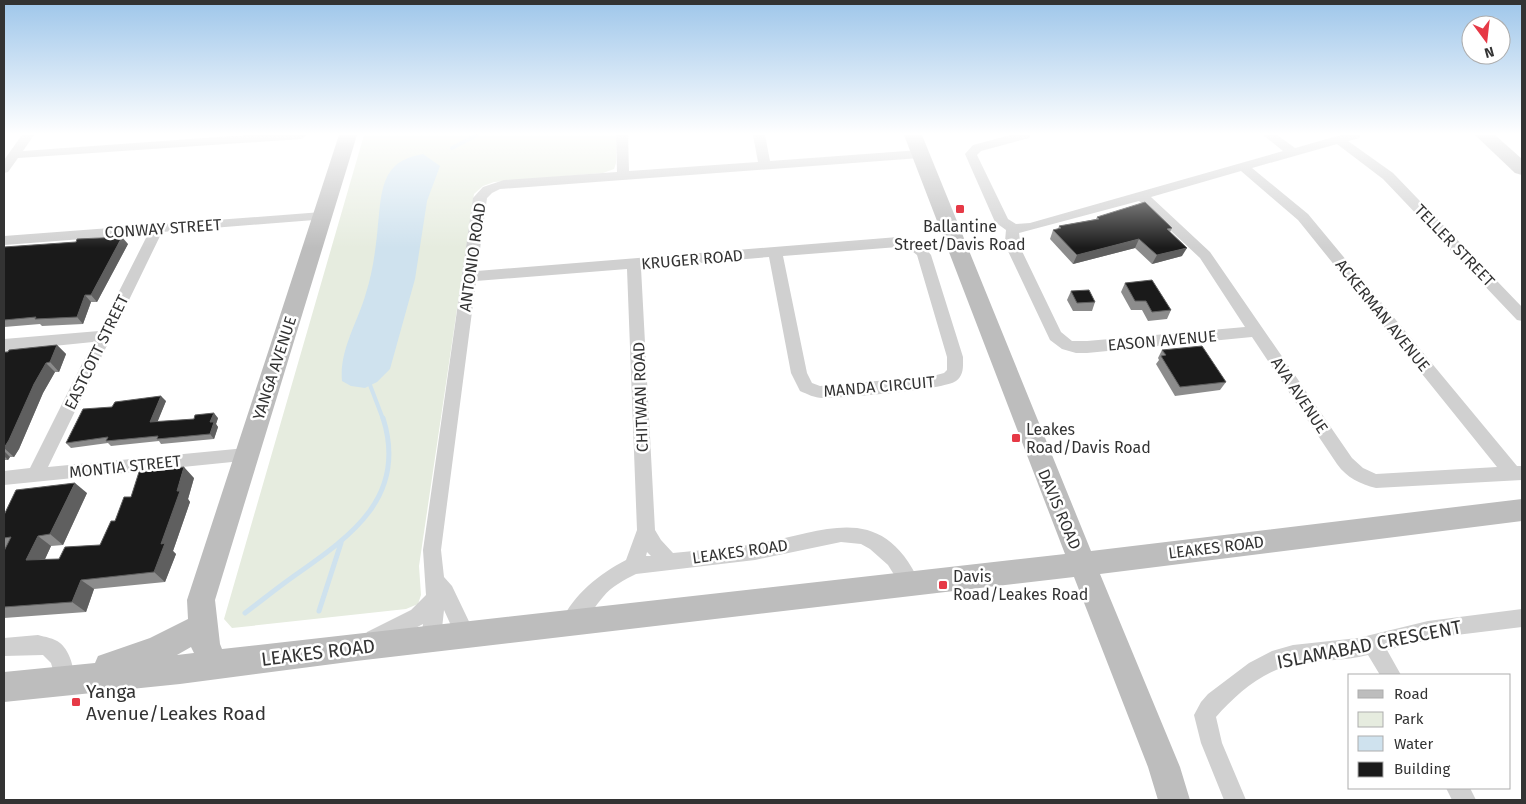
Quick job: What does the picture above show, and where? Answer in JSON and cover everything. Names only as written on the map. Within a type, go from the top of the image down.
[{"type":"street","name":"YANGA AVENUE","points":[[180,670],[336,173]]},
{"type":"street","name":"ANTONIO ROAD","points":[[431,638],[435,589],[432,550],[480,198],[487,189],[504,184],[668,173]]},
{"type":"street","name":"DAVIS ROAD","points":[[927,173],[992,343],[1164,767],[1174,800]]},
{"type":"street","points":[[979,173],[1000,219],[1004,224],[1013,228],[1031,227],[1221,173]]},
{"type":"street","name":"ACKERMAN AVENUE","points":[[1251,173],[1303,217],[1518,474]]},
{"type":"street","name":"TELLER STREET","points":[[1382,173],[1393,181],[1522,316]]},
{"type":"street","name":"AVA AVENUE","points":[[1142,196],[1205,255],[1353,471],[1360,476],[1376,481],[1518,474]]},
{"type":"street","name":"CONWAY STREET","points":[[4,240],[322,216]]},
{"type":"street","name":"EASON AVENUE","points":[[1013,228],[1012,241],[1014,249],[1052,332],[1058,340],[1068,346],[1087,348],[1257,331]]},
{"type":"street","name":"EASTCOTT STREET","points":[[35,475],[157,229]]},
{"type":"street","name":"KRUGER ROAD","points":[[469,277],[898,242],[916,245]]},
{"type":"street","name":"MANDA CIRCUIT","points":[[775,252],[801,380],[809,390],[828,392],[933,382],[949,378],[955,372],[955,357],[925,258],[923,252],[916,245]]},
{"type":"street","name":"CHITWAN ROAD","points":[[633,566],[646,530],[634,264]]},
{"type":"street","points":[[4,345],[103,336]]},
{"type":"street","name":"MONTIA STREET","points":[[4,478],[246,455]]},
{"type":"street","name":"LEAKES ROAD","points":[[4,687],[180,670],[431,638],[1083,564],[1522,510]]},
{"type":"street","name":"CHITWAN ROAD","points":[[646,530],[654,546],[668,561]]},
{"type":"street","name":"LEAKES ROAD","points":[[571,622],[597,589],[612,577],[633,566],[756,552],[822,538],[854,534],[863,536],[885,550],[895,560],[910,584]]},
{"type":"street","points":[[356,647],[406,624],[426,609],[435,589]]},
{"type":"street","name":"ANTONIO ROAD","points":[[435,589],[445,592],[465,634]]},
{"type":"street","name":"YANGA AVENUE","points":[[202,600],[205,646],[214,665]]},
{"type":"street","name":"ISLAMABAD CRESCENT","points":[[1235,800],[1204,720],[1205,714],[1211,706],[1273,661],[1299,655],[1372,644],[1429,630],[1522,618]]},
{"type":"street","points":[[4,648],[46,646],[54,650],[60,656],[63,664],[65,680],[157,650],[192,630]]},
{"type":"street","points":[[1372,644],[1390,674]]},
{"type":"street","points":[[1459,789],[1465,800]]},
{"type":"green space","points":[[353,173],[604,173],[494,182],[483,186],[474,194],[419,566],[421,595],[418,604],[406,609],[232,628],[224,619]]},
{"type":"water","points":[[389,173],[438,173],[427,201],[415,279],[390,369],[377,382],[365,388],[351,386],[342,381],[343,358],[371,276],[383,187]]},
{"type":"building","points":[[1145,202],[1172,228],[1167,229],[1187,248],[1157,255],[1139,239],[1077,255],[1053,230],[1061,228],[1059,226],[1099,219],[1097,217]]},
{"type":"building","points":[[122,237],[91,295],[85,295],[77,317],[35,319],[36,317],[4,320],[4,247],[76,242],[77,239]]},
{"type":"building","points":[[1152,280],[1171,310],[1152,312],[1146,301],[1135,301],[1125,283]]},
{"type":"building","points":[[1089,290],[1095,302],[1077,303],[1071,291]]},
{"type":"building","points":[[57,345],[50,362],[46,363],[34,384],[4,448],[4,352]]},
{"type":"building","points":[[1202,346],[1226,382],[1180,387],[1161,356],[1166,355],[1162,350]]},
{"type":"building","points":[[161,396],[150,422],[194,419],[195,415],[214,413],[210,422],[214,422],[210,434],[106,441],[108,437],[66,443],[83,409],[112,407],[115,402]]},
{"type":"building","points":[[184,467],[177,491],[180,491],[161,544],[165,543],[154,572],[81,580],[72,602],[4,607],[4,551],[11,537],[4,538],[4,515],[16,490],[75,483],[50,534],[38,536],[26,560],[59,559],[65,547],[100,545],[111,521],[115,521],[124,497],[131,497],[139,472]]},
{"type":"waterway","points":[[370,385],[383,419]]},
{"type":"waterway","points":[[245,613],[335,546],[369,512],[381,492],[388,470],[389,446],[383,418]]},
{"type":"waterway","points":[[319,611],[341,543]]},
{"type":"place","name":"Ballantine Street/Davis Road","points":[[960,209]]},
{"type":"place","name":"Leakes Road/Davis Road","points":[[1016,438]]},
{"type":"place","name":"Davis Road/Leakes Road","points":[[943,585]]},
{"type":"place","name":"Yanga Avenue/Leakes Road","points":[[76,702]]}]
